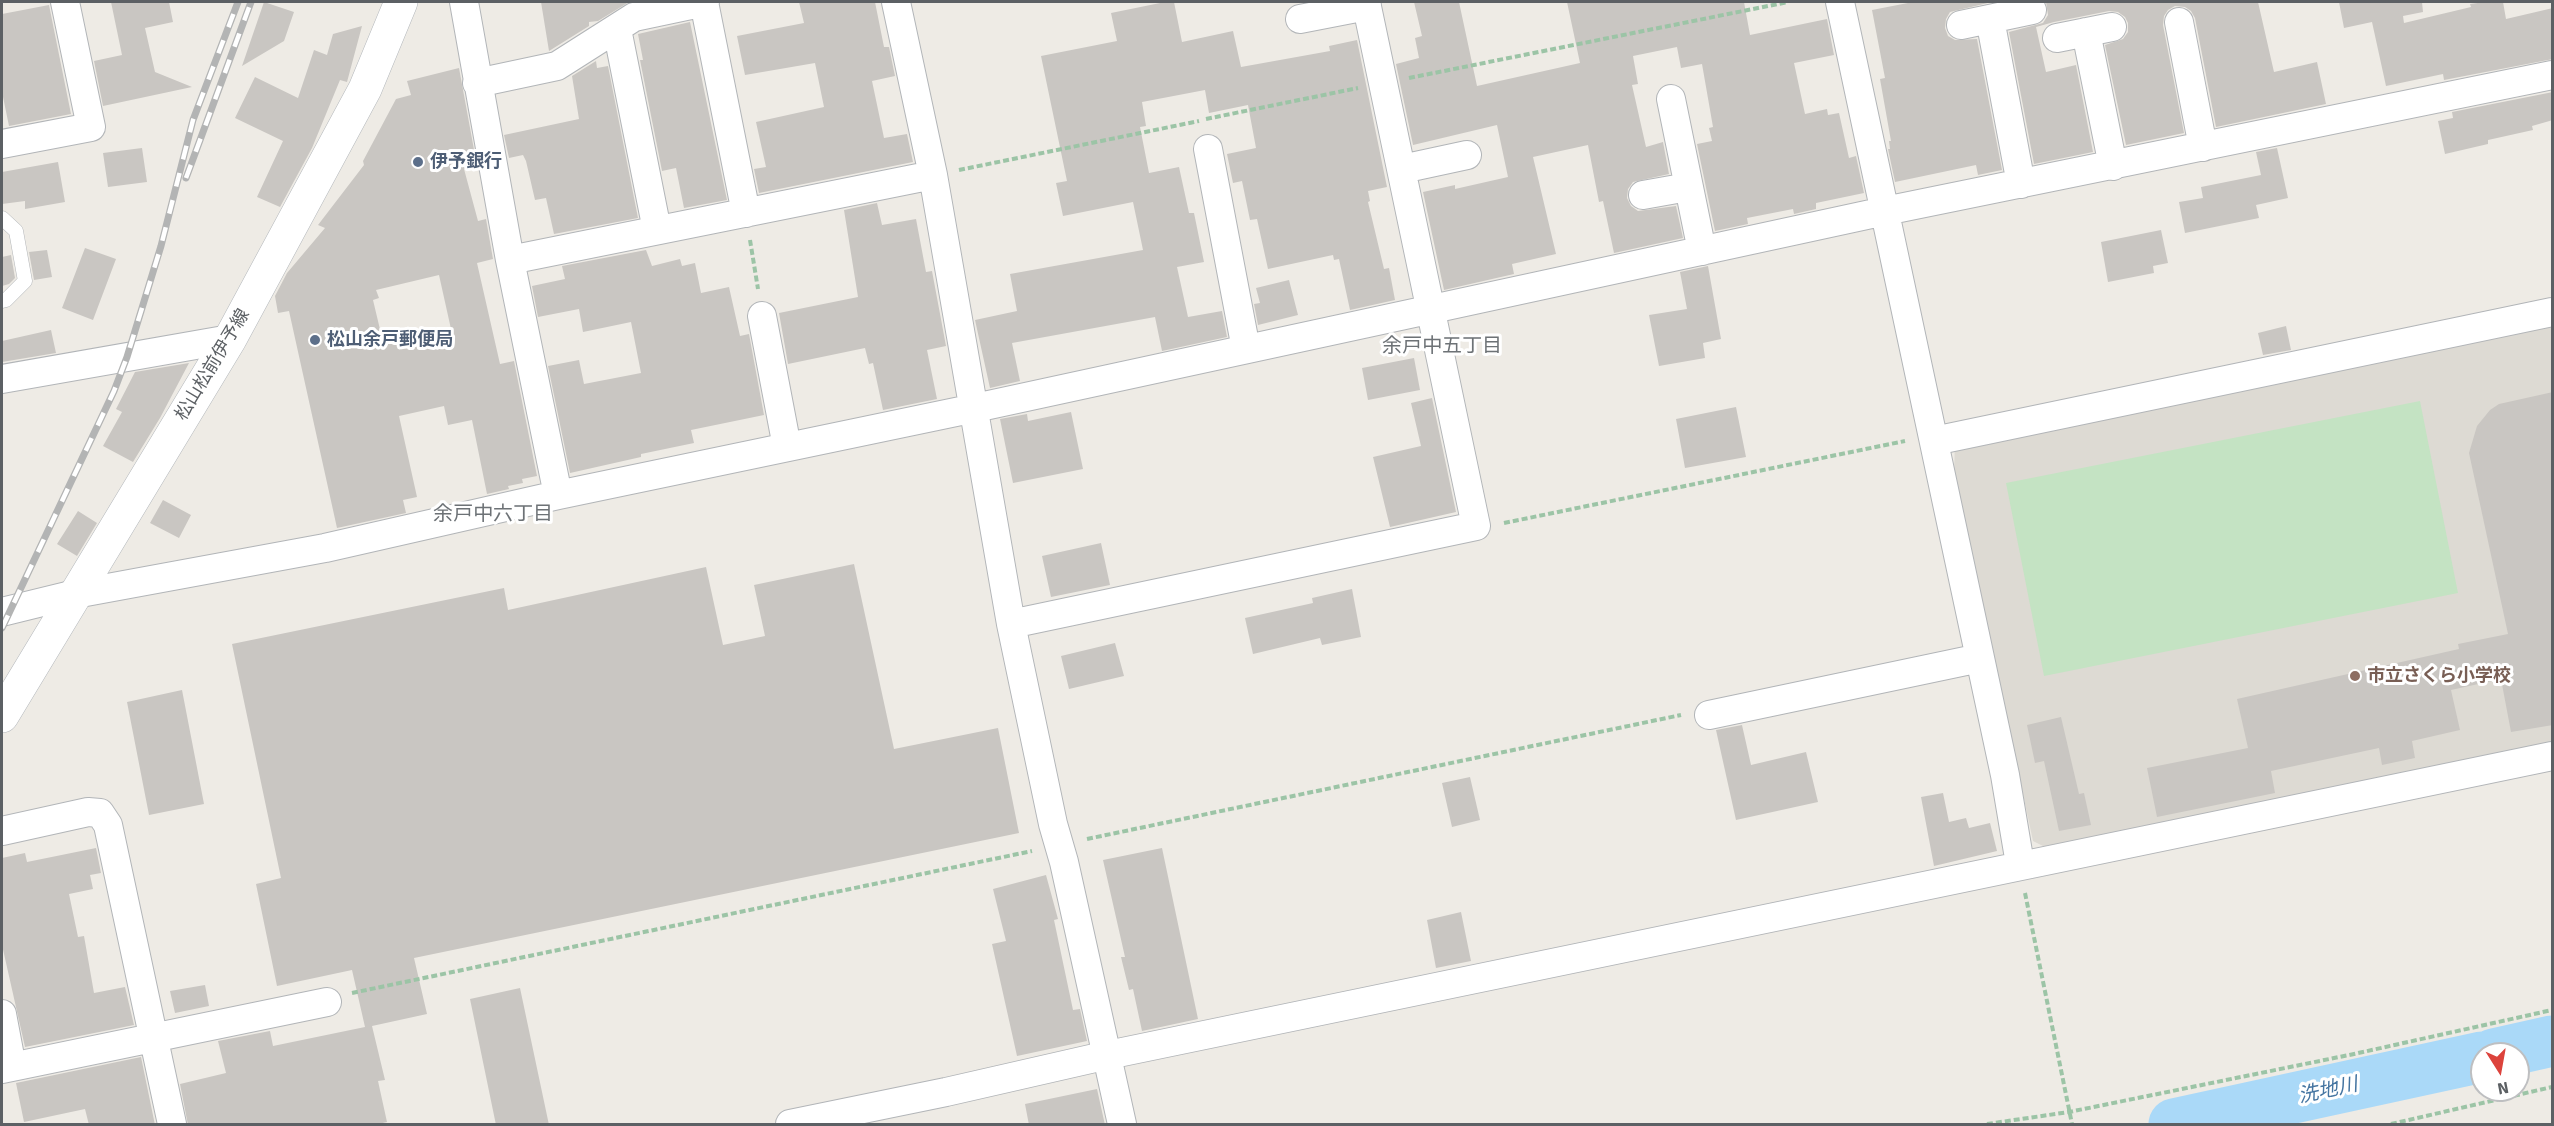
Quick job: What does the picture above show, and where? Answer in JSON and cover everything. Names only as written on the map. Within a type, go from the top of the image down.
[{"type":"main road","name":"松山松前伊予線","points":[[2,716],[230,339],[365,89],[400,2]]},
{"type":"street","points":[[2,144],[91,127],[65,2]]},
{"type":"street","points":[[464,2],[510,260],[558,495]]},
{"type":"street","points":[[477,83],[557,66],[632,15],[704,2],[746,213]]},
{"type":"street","points":[[896,2],[933,175],[1011,624],[1053,824],[1108,1054],[1122,1125]]},
{"type":"street","points":[[1840,2],[2005,775],[2020,864]]},
{"type":"street","points":[[1011,624],[1476,526],[1367,4],[1300,20]]},
{"type":"street","points":[[1960,25],[2032,10]]},
{"type":"street","points":[[632,15],[657,230]]},
{"type":"street","points":[[1989,19],[2021,184]]},
{"type":"street","points":[[2176,22],[2203,147]]},
{"type":"street","points":[[2057,38],[2099,30],[2112,166]]},
{"type":"street","points":[[2,612],[75,594],[325,548],[558,495],[975,408],[1885,211],[2553,75]]},
{"type":"street","points":[[1671,99],[1702,251]]},
{"type":"street","points":[[1208,149],[1246,350]]},
{"type":"street","points":[[1402,169],[1467,155]]},
{"type":"street","points":[[510,260],[933,175]]},
{"type":"street","points":[[1643,195],[1688,187]]},
{"type":"street","points":[[1933,438],[2553,312]]},
{"type":"street","points":[[762,316],[787,447]]},
{"type":"street","points":[[2,379],[230,339]]},
{"type":"street","points":[[1709,715],[1980,658]]},
{"type":"street","points":[[790,1125],[1108,1054],[2020,864],[2553,756]]},
{"type":"street","points":[[2,831],[88,812],[100,813],[108,825],[172,1125]]},
{"type":"street","points":[[2,1014],[7,1068],[327,1002]]},
{"type":"lane","points":[[2,218],[16,231],[25,281],[6,300],[2,300]]},
{"type":"path","points":[[746,213],[762,316]]},
{"type":"path","points":[[1476,526],[1493,525],[1933,438]]},
{"type":"path","points":[[327,1002],[335,996],[1701,711],[1709,715]]},
{"type":"path","points":[[2020,864],[2071,1122]]},
{"type":"path","points":[[1988,1125],[2069,1112],[2354,1054],[2553,1010]]},
{"type":"path","points":[[2391,1125],[2553,1087]]},
{"type":"shaded area","points":[[2552,319],[2552,743],[2047,848],[2033,841],[1954,472],[1955,443]]},
{"type":"green space","points":[[2420,401],[2458,593],[2044,676],[2006,483]]},
{"type":"building","points":[[111,2],[169,2],[173,22],[145,28],[155,72],[192,87],[103,106],[94,61],[122,55]]},
{"type":"building","points":[[264,2],[294,12],[284,41],[242,66]]},
{"type":"building","points":[[541,2],[629,2],[598,21],[589,22],[589,26],[549,51]]},
{"type":"building","points":[[799,2],[875,2],[884,47],[889,47],[895,76],[872,81],[884,138],[907,134],[913,162],[759,193],[754,169],[766,167],[756,122],[824,107],[815,63],[745,75],[737,36],[804,23]]},
{"type":"building","points":[[1174,2],[1182,42],[1233,31],[1241,67],[1330,51],[1329,46],[1357,40],[1387,187],[1368,191],[1370,201],[1368,202],[1384,269],[1389,268],[1395,300],[1350,310],[1339,259],[1334,260],[1333,255],[1268,269],[1257,219],[1250,220],[1242,181],[1233,183],[1227,154],[1256,148],[1248,105],[1209,113],[1205,90],[1142,102],[1146,126],[1140,127],[1149,173],[1179,167],[1189,213],[1194,213],[1204,262],[1177,267],[1188,317],[1222,311],[1227,337],[1162,351],[1155,317],[1012,343],[1020,381],[990,388],[975,320],[1017,311],[1010,274],[1143,250],[1133,202],[1063,216],[1056,183],[1067,181],[1041,56],[1117,41],[1111,13]]},
{"type":"building","points":[[1414,2],[1459,2],[1477,86],[1580,63],[1567,2],[1744,2],[1750,35],[1827,19],[1834,55],[1794,63],[1805,114],[1827,109],[1828,115],[1839,113],[1849,158],[1856,156],[1864,193],[1816,203],[1816,209],[1794,214],[1793,209],[1747,218],[1748,224],[1715,231],[1697,144],[1712,141],[1709,128],[1713,127],[1702,64],[1681,68],[1677,47],[1633,56],[1638,84],[1632,85],[1646,147],[1663,142],[1669,174],[1633,182],[1628,189],[1627,198],[1631,206],[1638,211],[1676,206],[1683,238],[1614,253],[1603,201],[1599,202],[1588,145],[1533,157],[1556,254],[1512,264],[1514,274],[1444,290],[1423,192],[1455,185],[1455,189],[1508,177],[1497,125],[1413,145],[1396,64],[1419,58],[1415,38],[1422,36]]},
{"type":"building","points":[[1913,2],[1992,2],[1950,12],[1945,28],[1948,36],[1955,40],[1977,39],[2002,170],[1978,175],[1976,165],[1895,182],[1888,149],[1890,149],[1889,141],[1891,141],[1880,79],[1885,78],[1872,10]]},
{"type":"building","points":[[2046,2],[2258,2],[2274,72],[2317,62],[2326,104],[2216,127],[2195,18],[2185,7],[2175,6],[2164,16],[2163,25],[2184,133],[2126,145],[2105,45],[2123,39],[2128,32],[2125,17],[2118,12],[2109,11],[2054,22],[2036,27],[2046,72],[2076,65],[2093,152],[2034,164],[2009,32],[2043,23],[2048,15]]},
{"type":"building","points":[[2339,2],[2422,2],[2423,12],[2403,16],[2404,23],[2471,7],[2470,4],[2485,2],[2503,2],[2506,19],[2553,8],[2553,59],[2444,80],[2443,74],[2386,86],[2372,22],[2344,28]]},
{"type":"building","points":[[49,5],[71,114],[9,126],[2,92],[2,14]]},
{"type":"building","points":[[690,22],[727,200],[684,208],[676,168],[662,171],[640,60],[643,60],[638,34]]},
{"type":"building","points":[[362,26],[347,82],[340,80],[312,148],[280,207],[257,197],[283,141],[235,118],[255,77],[298,98],[314,50],[327,55],[333,34]]},
{"type":"building","points":[[596,61],[597,68],[608,66],[638,218],[554,234],[546,198],[535,200],[526,161],[523,155],[509,158],[504,135],[579,119],[572,76]]},
{"type":"building","points":[[459,68],[477,166],[464,169],[478,221],[486,219],[493,259],[477,263],[500,364],[514,361],[537,476],[522,479],[523,483],[508,486],[509,489],[487,494],[472,420],[448,425],[444,406],[399,416],[417,497],[403,500],[406,513],[337,528],[289,311],[278,313],[275,296],[287,273],[325,228],[318,225],[364,165],[363,161],[396,99],[411,95],[407,81]],"holes":[[[439,275],[451,329],[383,342],[373,300],[379,298],[376,290]]]},
{"type":"building","points":[[2553,92],[2553,120],[2532,126],[2533,130],[2488,140],[2488,144],[2445,154],[2438,121],[2453,118],[2452,112]]},
{"type":"building","points":[[142,148],[147,182],[108,187],[103,153]]},
{"type":"building","points":[[2277,148],[2288,198],[2256,205],[2259,218],[2185,233],[2179,202],[2203,198],[2201,187],[2261,175],[2256,152]]},
{"type":"building","points":[[58,162],[65,202],[25,209],[25,201],[2,204],[2,172]]},
{"type":"building","points":[[877,203],[882,225],[916,219],[926,272],[932,271],[946,346],[927,350],[937,399],[883,410],[873,363],[869,364],[865,348],[788,364],[779,313],[858,297],[844,210]]},
{"type":"building","points":[[2161,230],[2168,263],[2153,266],[2154,273],[2108,282],[2101,242]]},
{"type":"building","points":[[85,248],[116,259],[93,320],[62,308]]},
{"type":"building","points":[[47,250],[52,277],[34,280],[29,252]]},
{"type":"building","points":[[646,250],[652,266],[680,259],[682,266],[695,263],[701,293],[729,287],[740,336],[749,334],[764,415],[691,430],[694,443],[570,473],[548,366],[579,360],[584,384],[641,373],[631,322],[583,332],[579,309],[538,317],[532,286],[565,279],[562,266]]},
{"type":"building","points":[[11,255],[15,278],[9,284],[2,286],[2,257]]},
{"type":"building","points":[[1708,266],[1721,339],[1703,343],[1705,358],[1659,366],[1649,315],[1687,309],[1680,272]]},
{"type":"building","points":[[1289,280],[1298,315],[1258,325],[1254,304],[1260,303],[1256,288]]},
{"type":"building","points":[[2286,326],[2291,350],[2263,355],[2258,333]]},
{"type":"building","points":[[51,330],[56,353],[2,362],[2,341]]},
{"type":"building","points":[[1414,358],[1420,390],[1368,400],[1362,368]]},
{"type":"building","points":[[189,363],[160,418],[133,462],[103,446],[122,412],[116,409],[135,372]]},
{"type":"building","points":[[2553,392],[2553,725],[2511,732],[2501,679],[2451,690],[2460,730],[2412,741],[2415,758],[2382,765],[2379,748],[2271,771],[2275,793],[2157,817],[2147,768],[2248,748],[2237,699],[2459,649],[2458,644],[2508,634],[2469,453],[2477,426],[2490,410],[2499,404]]},
{"type":"building","points":[[1432,398],[1456,512],[1390,527],[1373,457],[1421,446],[1411,403]]},
{"type":"building","points":[[1736,407],[1746,457],[1685,468],[1676,419]]},
{"type":"building","points":[[1071,412],[1083,469],[1013,483],[1000,419],[1027,414],[1028,421]]},
{"type":"building","points":[[163,500],[191,515],[179,538],[150,523]]},
{"type":"building","points":[[78,511],[97,523],[77,556],[57,544]]},
{"type":"building","points":[[1101,543],[1110,585],[1051,597],[1042,556]]},
{"type":"building","points":[[854,564],[894,749],[998,728],[1019,833],[414,958],[427,1014],[372,1026],[385,1080],[378,1081],[387,1122],[374,1125],[188,1125],[180,1084],[226,1073],[218,1041],[270,1031],[273,1046],[365,1027],[352,970],[277,986],[256,884],[281,878],[232,644],[504,588],[508,610],[706,567],[723,645],[765,636],[754,585]]},
{"type":"building","points":[[1352,589],[1361,637],[1322,645],[1320,638],[1253,654],[1245,618],[1313,603],[1312,598]]},
{"type":"building","points":[[1115,643],[1124,676],[1069,689],[1061,656]]},
{"type":"building","points":[[182,690],[204,804],[149,815],[127,702]]},
{"type":"building","points":[[2061,717],[2079,794],[2084,793],[2091,825],[2059,831],[2044,761],[2035,763],[2027,725]]},
{"type":"building","points":[[1742,725],[1751,765],[1806,752],[1818,802],[1736,820],[1716,730]]},
{"type":"building","points":[[1470,777],[1480,820],[1452,827],[1442,783]]},
{"type":"building","points":[[1943,793],[1949,822],[1966,818],[1969,828],[1990,823],[1997,851],[1934,866],[1921,797]]},
{"type":"building","points":[[96,848],[101,873],[90,875],[93,889],[69,894],[78,937],[84,936],[94,993],[125,987],[134,1025],[25,1047],[2,945],[2,858],[25,853],[27,862]]},
{"type":"building","points":[[1162,848],[1198,1019],[1142,1031],[1133,989],[1129,990],[1121,957],[1125,957],[1103,860]]},
{"type":"building","points":[[1046,875],[1058,919],[1054,920],[1073,1010],[1080,1009],[1087,1041],[1017,1056],[992,944],[1006,941],[993,889]]},
{"type":"building","points":[[1461,912],[1471,961],[1436,968],[1427,920]]},
{"type":"building","points":[[205,985],[209,1006],[175,1013],[170,991]]},
{"type":"building","points":[[520,988],[549,1125],[496,1125],[470,999]]},
{"type":"building","points":[[141,1057],[155,1125],[89,1125],[85,1109],[24,1122],[16,1083]]},
{"type":"building","points":[[1097,1089],[1105,1125],[1029,1125],[1025,1104]]},
{"type":"waterway","name":"洗地川","points":[[2530,1046],[2552,1041]]},
{"type":"waterway","name":"洗地川","points":[[2174,1124],[2470,1060]]},
{"type":"railway","points":[[2,628],[114,391],[127,357],[161,246],[193,120],[238,2]]},
{"type":"railway","points":[[186,178],[251,2]]},
{"type":"place","name":"伊予銀行","points":[[418,162]]},
{"type":"place","name":"松山余戸郵便局","points":[[315,340]]},
{"type":"place","name":"市立さくら小学校","points":[[2355,676]]},
{"type":"district","name":"余戸中五丁目","points":[[1442,347]]},
{"type":"district","name":"余戸中六丁目","points":[[493,515]]}]
